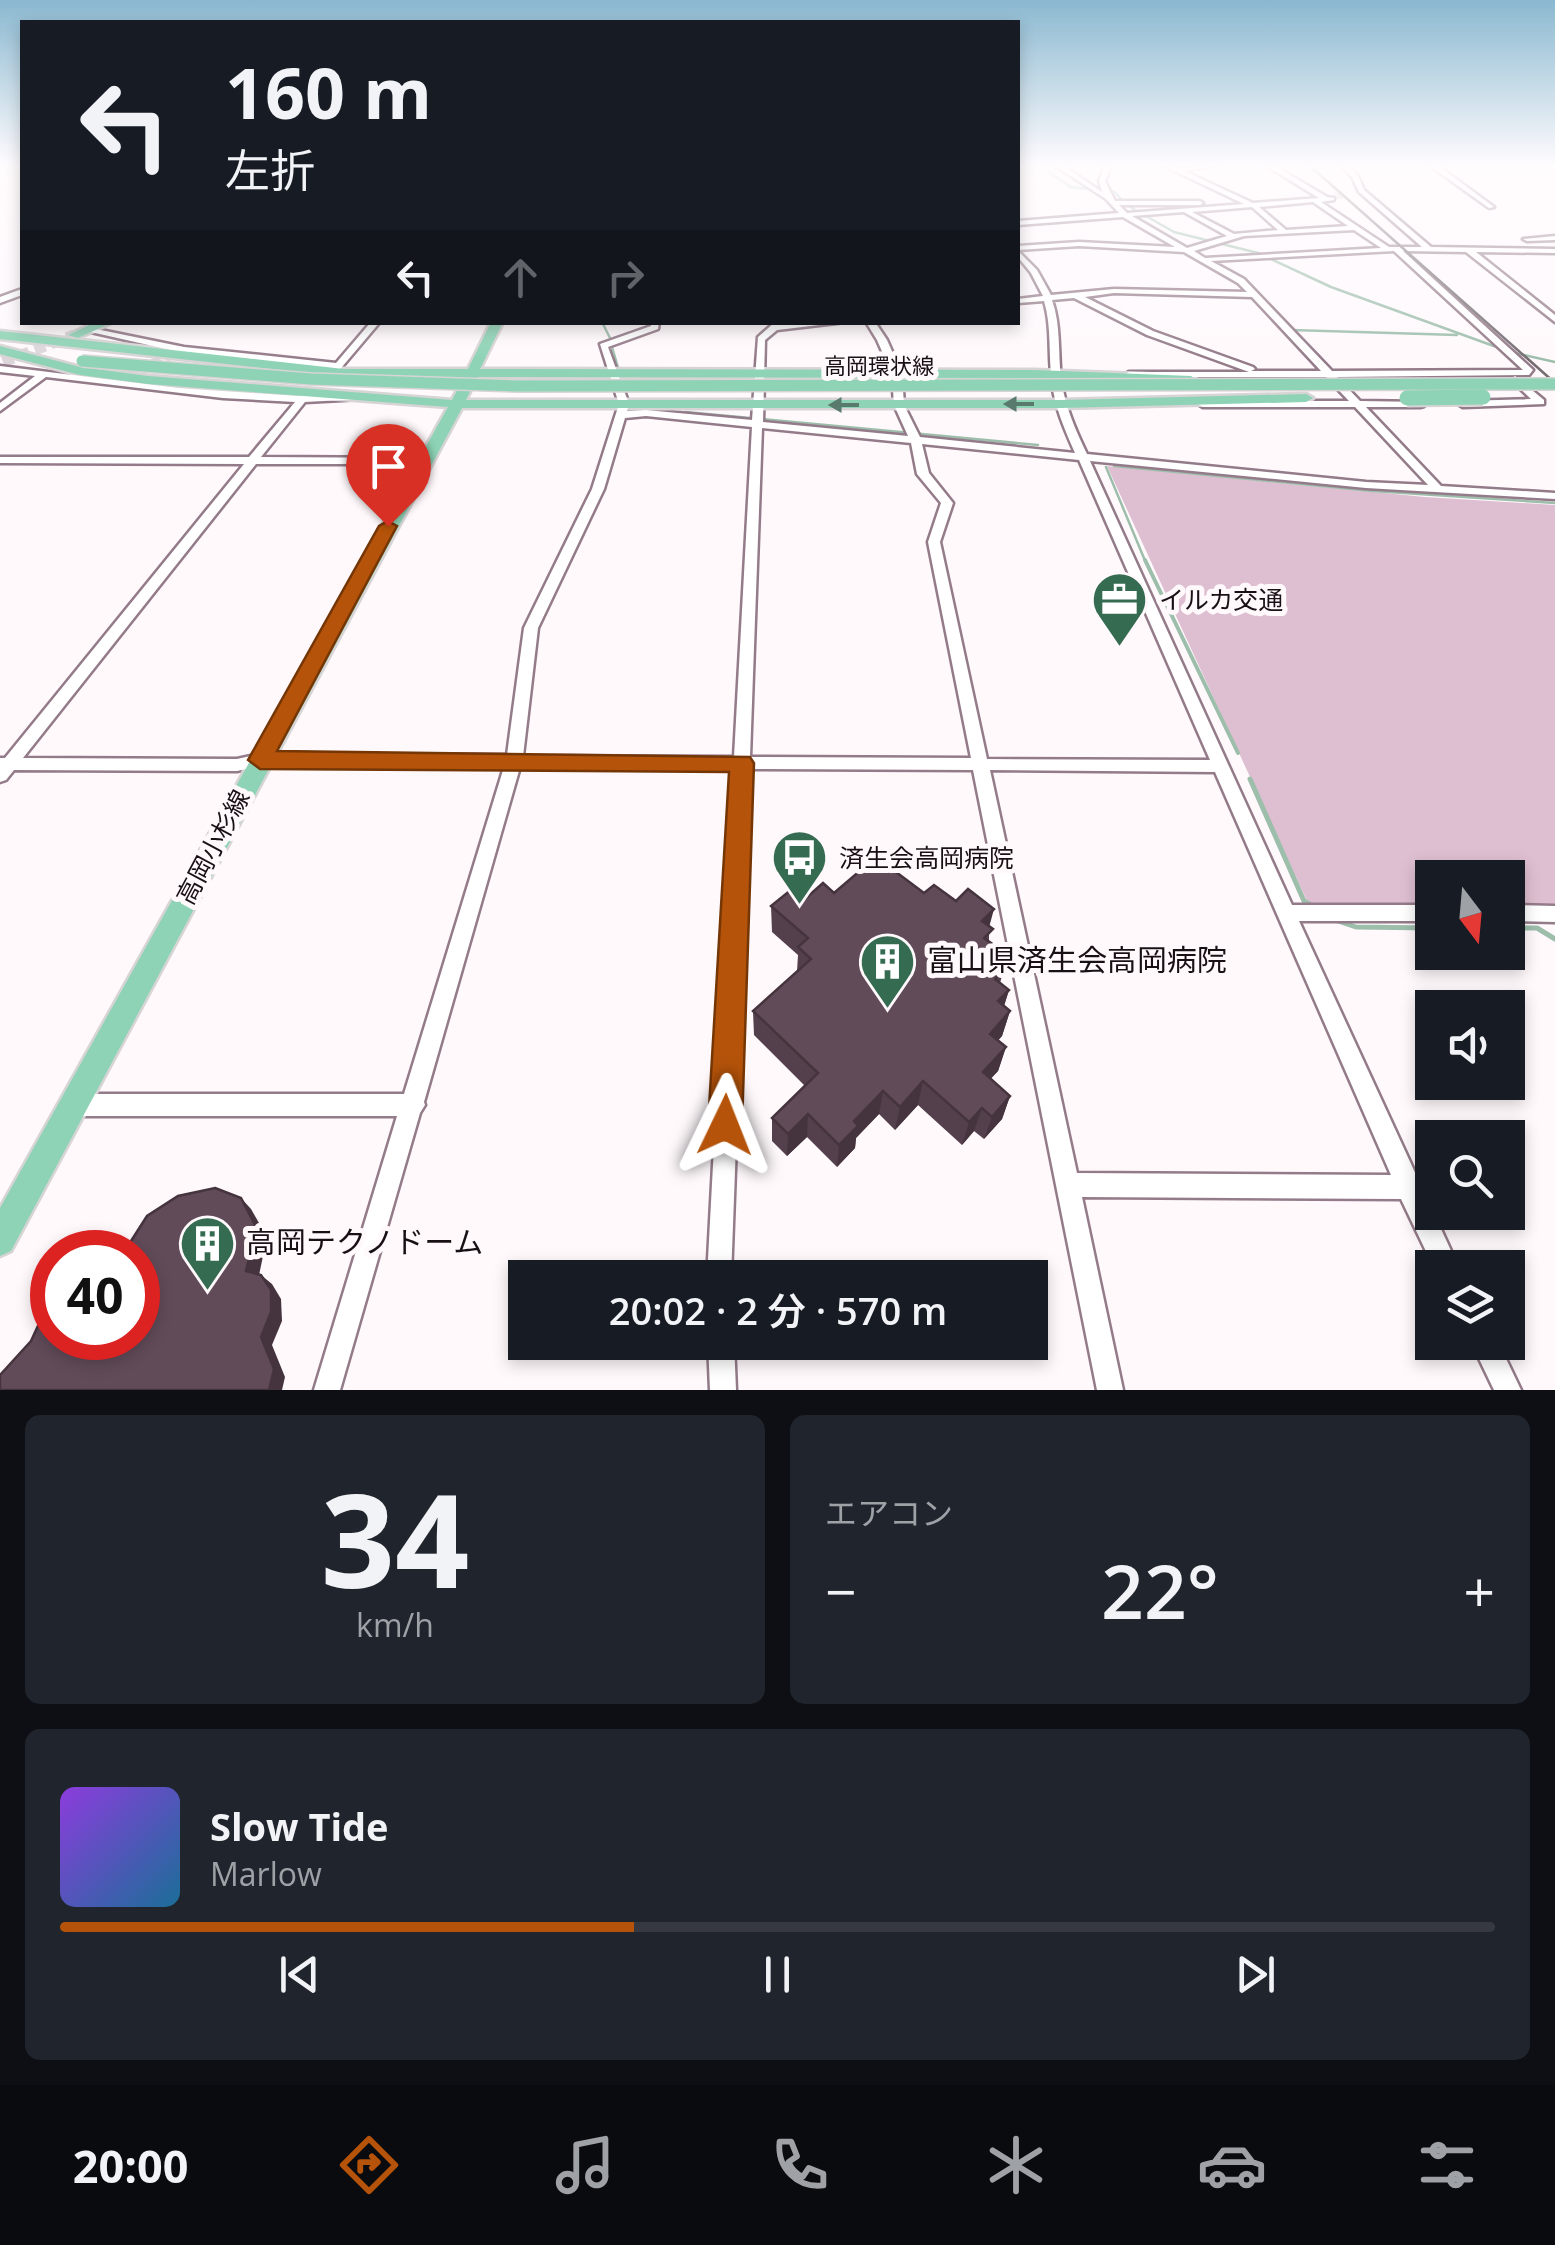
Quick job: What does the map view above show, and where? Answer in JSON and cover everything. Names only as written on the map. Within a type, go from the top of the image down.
[{"type":"main road","points":[[80,332],[100,325]]},
{"type":"main road","points":[[464,389],[496,325]]},
{"type":"main road","points":[[0,335],[338,370],[542,404],[623,410],[899,404],[1059,391],[1100,376],[1290,382]]},
{"type":"main road","name":"高岡環状線","points":[[0,335],[96,354],[311,380]]},
{"type":"main road","points":[[1,358],[303,398],[426,402],[518,374],[972,374],[1117,402],[1467,398],[1555,387]]},
{"type":"main road","name":"高岡環状線","points":[[1,358],[311,380],[519,386],[1290,382],[1555,387]]},
{"type":"main road","name":"高岡小杉線","points":[[0,1240],[464,389]]},
{"type":"street","points":[[1152,230],[1231,272],[1438,490]]},
{"type":"street","points":[[1219,230],[1242,242]]},
{"type":"street","points":[[1020,250],[1079,244],[1190,250],[1231,237],[1310,230]]},
{"type":"street","points":[[1100,376],[1508,374],[1528,370],[1392,249],[1357,230]]},
{"type":"street","points":[[1406,230],[1429,249]]},
{"type":"street","points":[[1526,239],[1552,246]]},
{"type":"street","points":[[1208,260],[1392,249],[1552,246]]},
{"type":"street","points":[[1255,248],[1270,256]]},
{"type":"street","points":[[1468,250],[1555,319]]},
{"type":"street","points":[[1020,252],[1040,277],[1050,298],[1059,391],[1082,455],[1439,1250]]},
{"type":"street","points":[[1020,300],[1114,291],[1255,296]]},
{"type":"street","points":[[1075,296],[1150,333],[1263,374]]},
{"type":"street","points":[[80,332],[338,370],[374,325]]},
{"type":"street","points":[[327,1390],[514,760],[531,628],[598,489],[623,410],[603,346],[654,325]]},
{"type":"street","points":[[720,1260],[761,338],[776,325]]},
{"type":"street","points":[[872,325],[897,374],[899,404],[916,441],[923,474],[946,504],[934,542],[1110,1390]]},
{"type":"street","points":[[1,358],[45,374],[224,396],[303,398]]},
{"type":"street","points":[[0,408],[45,374]]},
{"type":"street","points":[[1420,374],[1456,404]]},
{"type":"street","points":[[1117,402],[1540,402],[1508,374]]},
{"type":"street","points":[[3,768],[303,398]]},
{"type":"street","points":[[623,410],[1438,490],[1555,496]]},
{"type":"street","points":[[0,460],[424,461]]},
{"type":"street","points":[[3,768],[237,765],[260,760],[1219,766]]},
{"type":"street","points":[[1285,913],[1415,913]]},
{"type":"street","points":[[1525,914],[1554,915]]},
{"type":"street","points":[[74,1104],[414,1105]]},
{"type":"street","points":[[1068,1185],[1408,1187]]},
{"type":"street","points":[[722,1360],[724,1390]]},
{"type":"street","points":[[1493,1360],[1508,1390]]},
{"type":"shaded area","points":[[1107,466],[1425,497],[1555,505],[1555,908],[1525,907],[1525,860],[1415,860],[1415,906],[1308,903]]},
{"type":"building","name":"富山県済生会高岡病院","points":[[876,857],[924,893],[934,885],[956,901],[968,889],[994,909],[982,921],[993,929],[984,938],[998,948],[989,957],[1004,969],[995,979],[1009,990],[998,1001],[1010,1011],[990,1034],[1006,1047],[983,1072],[1010,1096],[992,1117],[982,1108],[969,1122],[923,1081],[900,1107],[883,1091],[854,1121],[858,1126],[839,1145],[808,1114],[788,1134],[772,1118],[818,1073],[753,1011],[811,959],[798,947],[808,938],[771,906],[792,889],[805,899],[823,883],[834,893]]},
{"type":"building","name":"高岡テクノドーム","points":[[215,1188],[241,1198],[256,1227],[246,1271],[261,1275],[271,1290],[271,1312],[261,1337],[274,1369],[269,1390],[0,1390],[0,1375],[30,1342],[30,1360],[160,1360],[160,1230],[138,1230],[147,1216],[178,1196]]},
{"type":"waterway","points":[[1170,230],[1258,253],[1331,287],[1502,349]]},
{"type":"waterway","points":[[604,325],[611,340]]},
{"type":"waterway","points":[[1292,330],[1457,335]]},
{"type":"waterway","points":[[612,347],[619,371]]},
{"type":"waterway","points":[[1511,352],[1555,362]]},
{"type":"waterway","points":[[261,455],[302,406]]},
{"type":"waterway","points":[[686,412],[1038,445]]},
{"type":"waterway","points":[[1114,466],[1372,491],[1555,503]]},
{"type":"waterway","points":[[1106,467],[1146,563]]},
{"type":"waterway","points":[[1145,560],[1238,753]]},
{"type":"waterway","points":[[1250,779],[1304,901],[1314,907]]},
{"type":"waterway","points":[[1335,920],[1356,927],[1415,928]]},
{"type":"waterway","points":[[1525,928],[1537,928],[1555,939]]},
{"type":"tunnel","points":[[3,362],[74,335]]},
{"type":"tunnel","points":[[114,380],[184,350]]},
{"type":"railway","points":[[1382,230],[1555,383]]},
{"type":"place","name":"イルカ交通","points":[[1120,649]]},
{"type":"place","name":"済生会高岡病院","points":[[800,907]]},
{"type":"place","name":"富山県済生会高岡病院","points":[[888,1010]]},
{"type":"place","name":"高岡テクノドーム","points":[[207,1292]]},
{"type":"route","points":[[388,526],[260,760],[742,763],[725,1125]]}]
